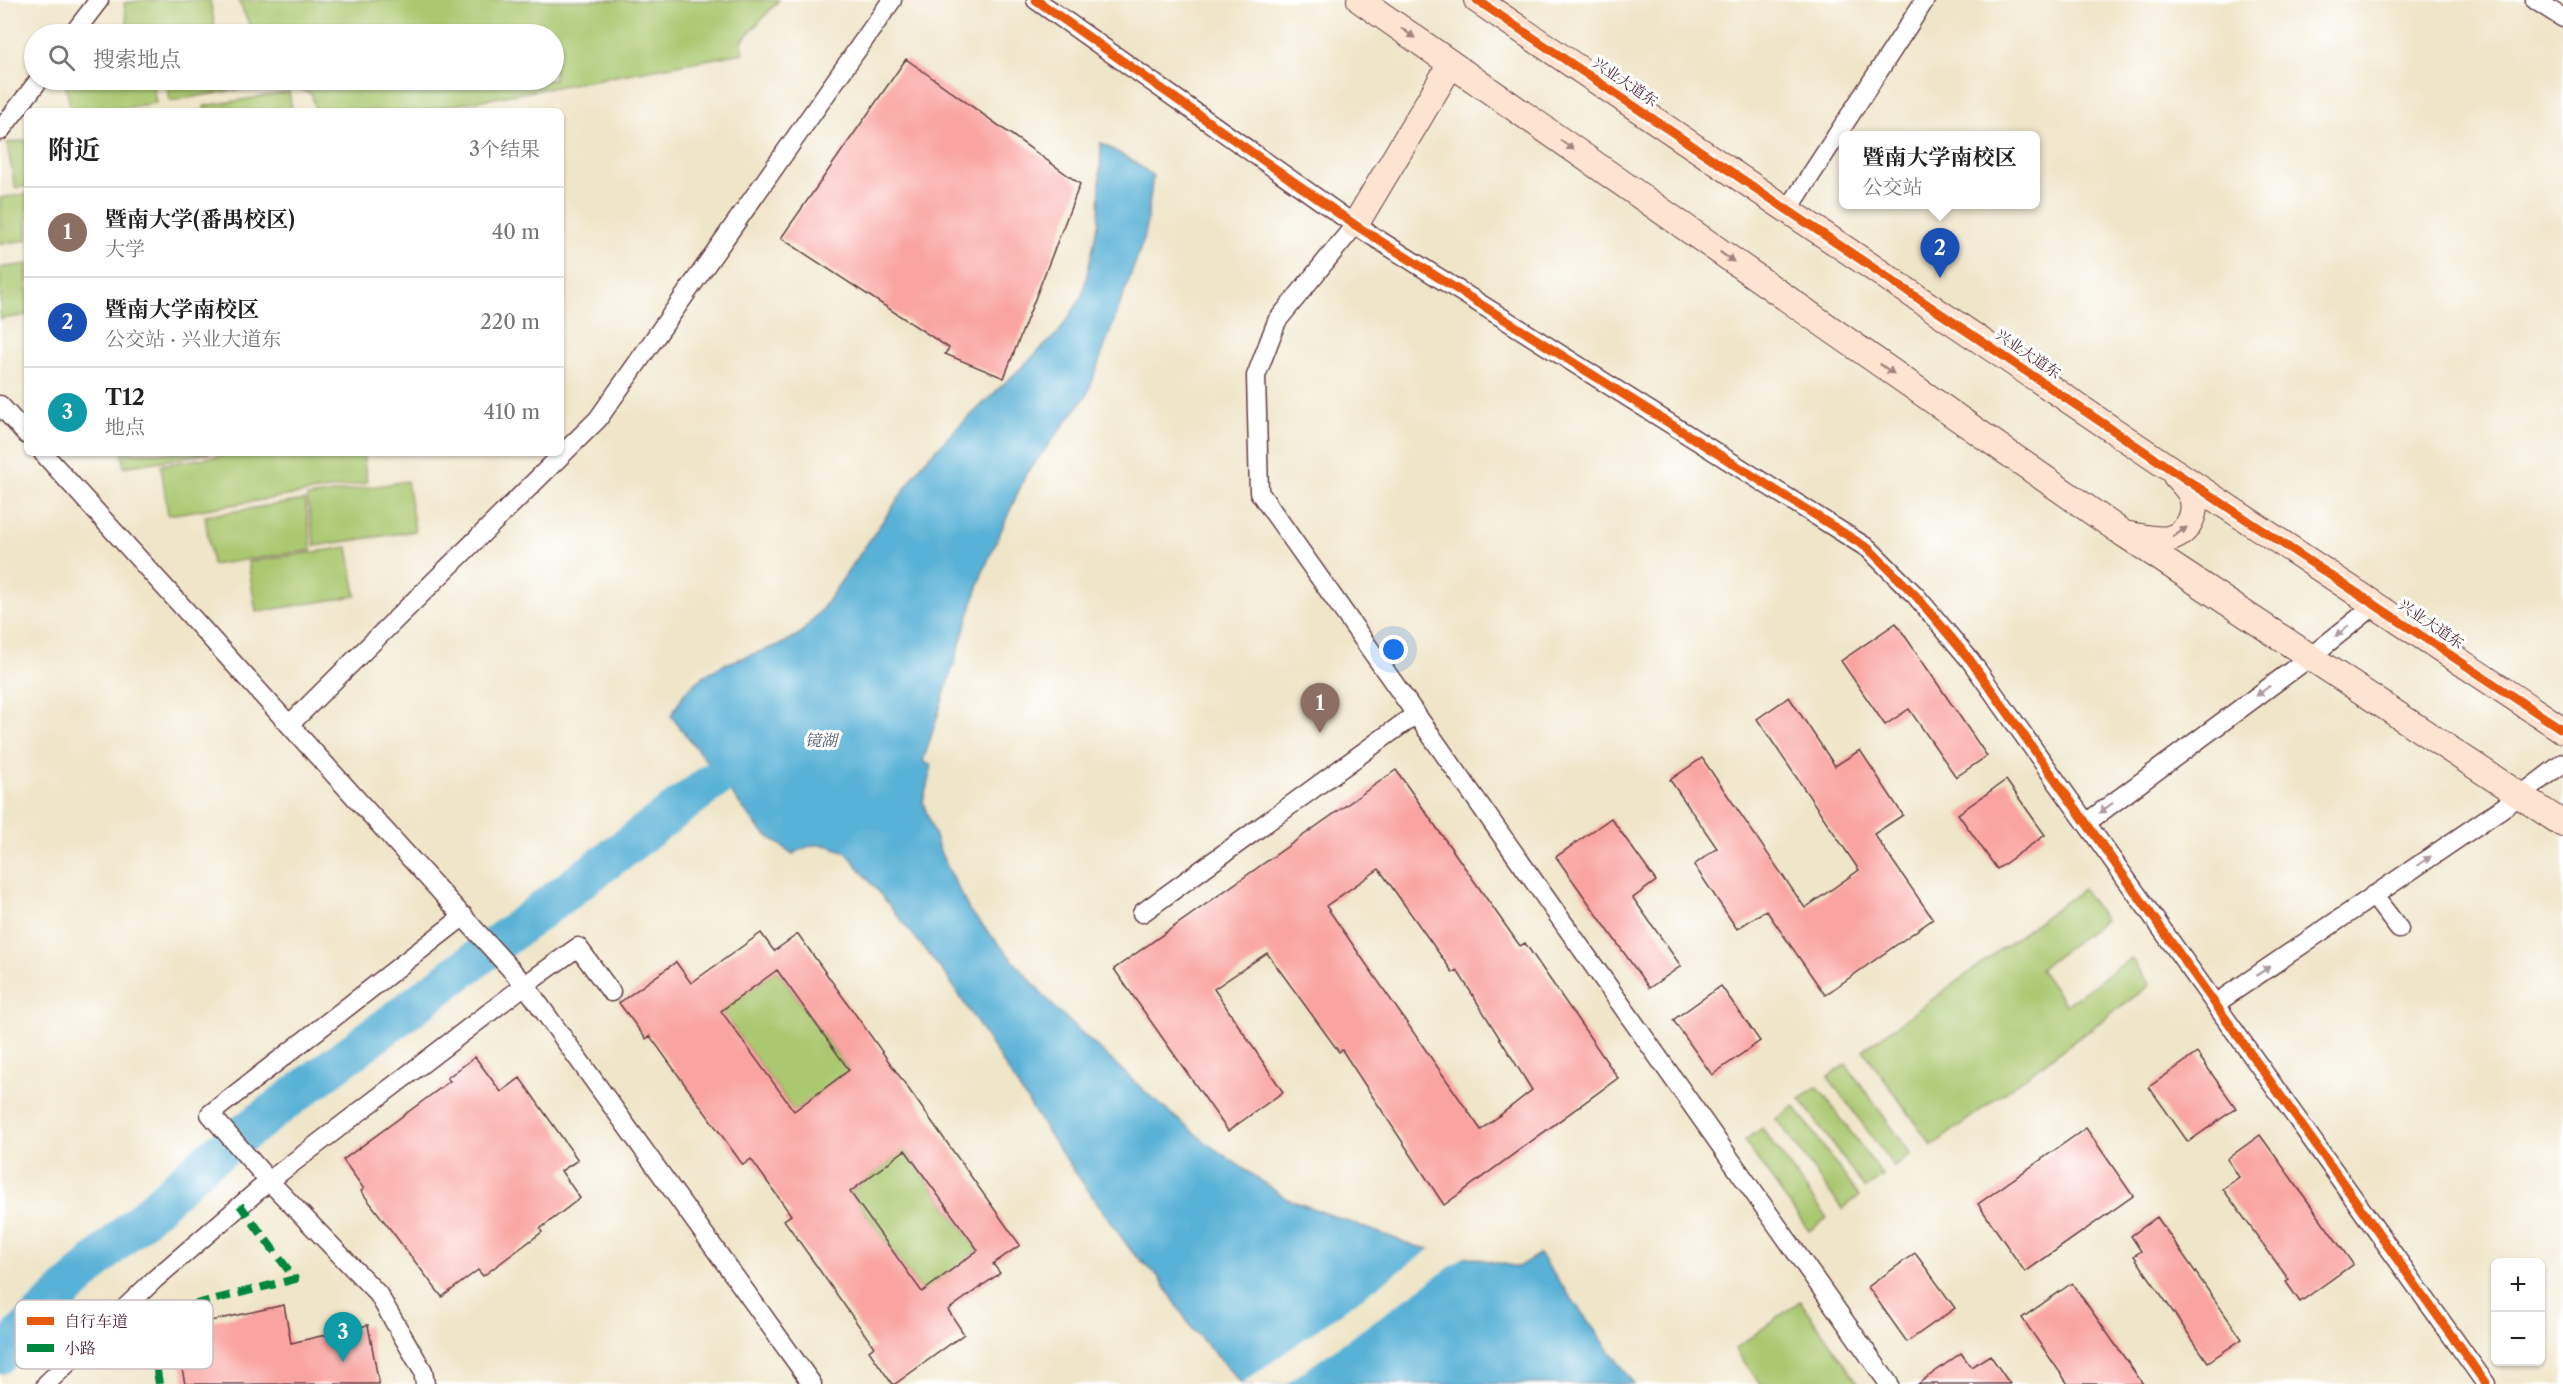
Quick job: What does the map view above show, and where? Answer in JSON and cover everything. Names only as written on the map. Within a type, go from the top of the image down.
[{"type":"main road","points":[[1360,0],[2124,534],[2563,824]]},
{"type":"main road","name":"兴业大道东","points":[[1477,0],[2169,468],[2563,730]]},
{"type":"main road","points":[[1355,225],[1451,64]]},
{"type":"main road","points":[[2124,534],[2165,540],[2175,537],[2190,524],[2193,515],[2191,495],[2169,468]]},
{"type":"street","points":[[81,24],[99,0]]},
{"type":"street","points":[[564,453],[598,419],[892,0]]},
{"type":"street","points":[[1036,0],[1355,225],[1869,549],[1916,596],[1970,660],[2486,1384]]},
{"type":"street","points":[[1840,131],[1925,0]]},
{"type":"street","points":[[2535,0],[2563,18]]},
{"type":"street","points":[[0,131],[31,90]]},
{"type":"street","points":[[1788,210],[1839,132]]},
{"type":"street","points":[[1355,225],[1277,321],[1256,376],[1259,492],[1889,1384]]},
{"type":"street","points":[[0,405],[24,432]]},
{"type":"street","points":[[46,456],[525,984],[812,1384]]},
{"type":"street","points":[[290,724],[561,456]]},
{"type":"street","points":[[2086,823],[2310,657],[2375,605]]},
{"type":"street","points":[[1142,914],[1416,714]]},
{"type":"street","points":[[2215,1004],[2520,796],[2563,763]]},
{"type":"street","points":[[2373,896],[2399,929]]},
{"type":"street","points":[[425,1384],[423,1371],[378,1294],[269,1181],[210,1114],[464,916]]},
{"type":"street","points":[[133,1300],[269,1181],[525,984],[578,947],[611,993]]},
{"type":"street","points":[[46,1384],[62,1369]]},
{"type":"green space","points":[[143,0],[210,0],[214,24],[127,24],[124,3]]},
{"type":"green space","points":[[238,0],[779,0],[742,41],[744,53],[564,85],[564,24],[249,24]]},
{"type":"green space","points":[[67,90],[154,90],[156,103],[125,108],[70,108]]},
{"type":"green space","points":[[168,90],[236,90],[170,101]]},
{"type":"green space","points":[[302,90],[538,90],[438,108],[314,108],[312,94]]},
{"type":"green space","points":[[289,92],[292,108],[204,108],[204,106]]},
{"type":"green space","points":[[24,140],[24,186],[15,188],[7,143]]},
{"type":"green space","points":[[24,194],[24,240],[0,244],[0,198]]},
{"type":"green space","points":[[24,264],[24,315],[0,319],[0,268]]},
{"type":"green space","points":[[122,456],[192,456],[124,467]]},
{"type":"green space","points":[[219,456],[363,456],[367,483],[168,515],[161,465]]},
{"type":"green space","points":[[407,481],[415,531],[315,546],[307,497]]},
{"type":"green space","points":[[305,500],[312,550],[212,565],[205,516]]},
{"type":"green space","points":[[348,547],[356,596],[256,612],[248,562]]},
{"type":"green space","points":[[2083,889],[2105,920],[2040,969],[2066,1005],[2131,958],[2150,985],[1932,1146],[1863,1050]]},
{"type":"green space","points":[[777,970],[849,1070],[794,1111],[721,1011]]},
{"type":"green space","points":[[1846,1064],[1911,1154],[1894,1167],[1828,1077]]},
{"type":"green space","points":[[1817,1086],[1883,1176],[1865,1189],[1800,1099]]},
{"type":"green space","points":[[1794,1106],[1859,1196],[1842,1209],[1776,1119]]},
{"type":"green space","points":[[1762,1128],[1827,1218],[1809,1231],[1744,1141]]},
{"type":"green space","points":[[905,1150],[978,1250],[922,1292],[850,1192]]},
{"type":"green space","points":[[1800,1301],[1859,1384],[1760,1384],[1735,1349]]},
{"type":"water","name":"镜湖","points":[[1101,143],[1136,163],[1153,176],[1145,236],[1087,395],[1026,474],[982,574],[923,762],[932,765],[923,802],[941,854],[969,910],[1054,1007],[1152,1098],[1208,1144],[1287,1199],[1415,1246],[1518,1267],[1539,1254],[1634,1384],[1242,1384],[1191,1327],[1158,1276],[1132,1252],[1056,1145],[948,978],[847,853],[820,844],[793,854],[761,831],[671,716],[685,692],[703,676],[725,664],[784,643],[801,633],[822,609],[923,463],[1059,332],[1082,297],[1099,221]]},
{"type":"pier","points":[[1433,1247],[1468,1254],[1286,1384],[1241,1384]]},
{"type":"building","points":[[906,59],[1080,184],[1004,378],[945,354],[949,348],[781,238]]},
{"type":"building","points":[[1896,623],[1987,756],[1956,777],[1909,709],[1885,725],[1841,661]]},
{"type":"building","points":[[1789,697],[1835,766],[1860,750],[1903,815],[1874,834],[1933,919],[1825,995],[1766,910],[1737,929],[1694,865],[1717,848],[1670,780],[1702,758],[1805,908],[1859,870],[1757,719]]},
{"type":"building","points":[[1396,770],[1520,946],[1525,943],[1618,1078],[1444,1205],[1342,1050],[1339,1052],[1267,953],[1214,989],[1283,1092],[1228,1131],[1114,969]],"holes":[[[1379,869],[1453,973],[1457,970],[1532,1090],[1481,1130],[1326,906]]]},
{"type":"building","points":[[2006,780],[2045,835],[1997,869],[1958,814]]},
{"type":"building","points":[[1611,818],[1656,881],[1633,898],[1681,966],[1649,988],[1556,857]]},
{"type":"building","points":[[761,933],[774,951],[798,934],[1020,1245],[993,1264],[1000,1273],[948,1310],[964,1334],[895,1384],[892,1384],[869,1351],[874,1347],[784,1220],[791,1215],[751,1159],[743,1165],[650,1036],[646,1039],[619,1003],[676,962],[691,983]],"holes":[[[777,970],[849,1070],[794,1111],[721,1011]],[[905,1150],[978,1250],[922,1292],[850,1192]]]},
{"type":"building","points":[[1721,986],[1760,1041],[1712,1075],[1673,1020]]},
{"type":"building","points":[[2197,1053],[2236,1108],[2188,1142],[2149,1087]]},
{"type":"building","points":[[475,1057],[501,1092],[520,1078],[578,1160],[561,1171],[580,1198],[540,1229],[542,1232],[483,1276],[478,1270],[442,1297],[361,1191],[364,1189],[343,1160],[450,1081],[447,1078]]},
{"type":"building","points":[[2086,1128],[2133,1196],[2025,1272],[1978,1204]]},
{"type":"building","points":[[2260,1135],[2353,1264],[2300,1302],[2286,1282],[2289,1280],[2223,1189],[2239,1177],[2227,1159]]},
{"type":"building","points":[[2157,1217],[2242,1339],[2208,1362],[2134,1256],[2141,1251],[2131,1236]]},
{"type":"building","points":[[1915,1253],[1955,1308],[1907,1342],[1868,1287]]},
{"type":"building","points":[[2072,1283],[2143,1384],[2068,1384],[2022,1318]]},
{"type":"building","points":[[284,1305],[291,1343],[368,1325],[379,1384],[185,1384],[182,1369],[213,1369],[213,1320]]},
{"type":"building","points":[[1961,1353],[1971,1367],[1990,1355],[2010,1384],[1918,1384]]},
{"type":"waterway","points":[[57,1300],[204,1163],[719,777]]},
{"type":"waterway","points":[[0,1355],[15,1340]]},
{"type":"marked path","points":[[212,1300],[295,1279],[240,1205]]},
{"type":"marked path","points":[[157,1369],[159,1384]]},
{"type":"cycle path","points":[[1036,0],[1355,225],[1869,549],[1916,596],[1970,660],[2486,1384]]},
{"type":"cycle path","points":[[1477,0],[2169,468],[2563,730]]},
{"type":"place","name":"暨南大学南校区","points":[[1940,278]]},
{"type":"place","name":"暨南大学(番禺校区)","points":[[1320,733]]},
{"type":"place","name":"T12","points":[[343,1362]]}]
